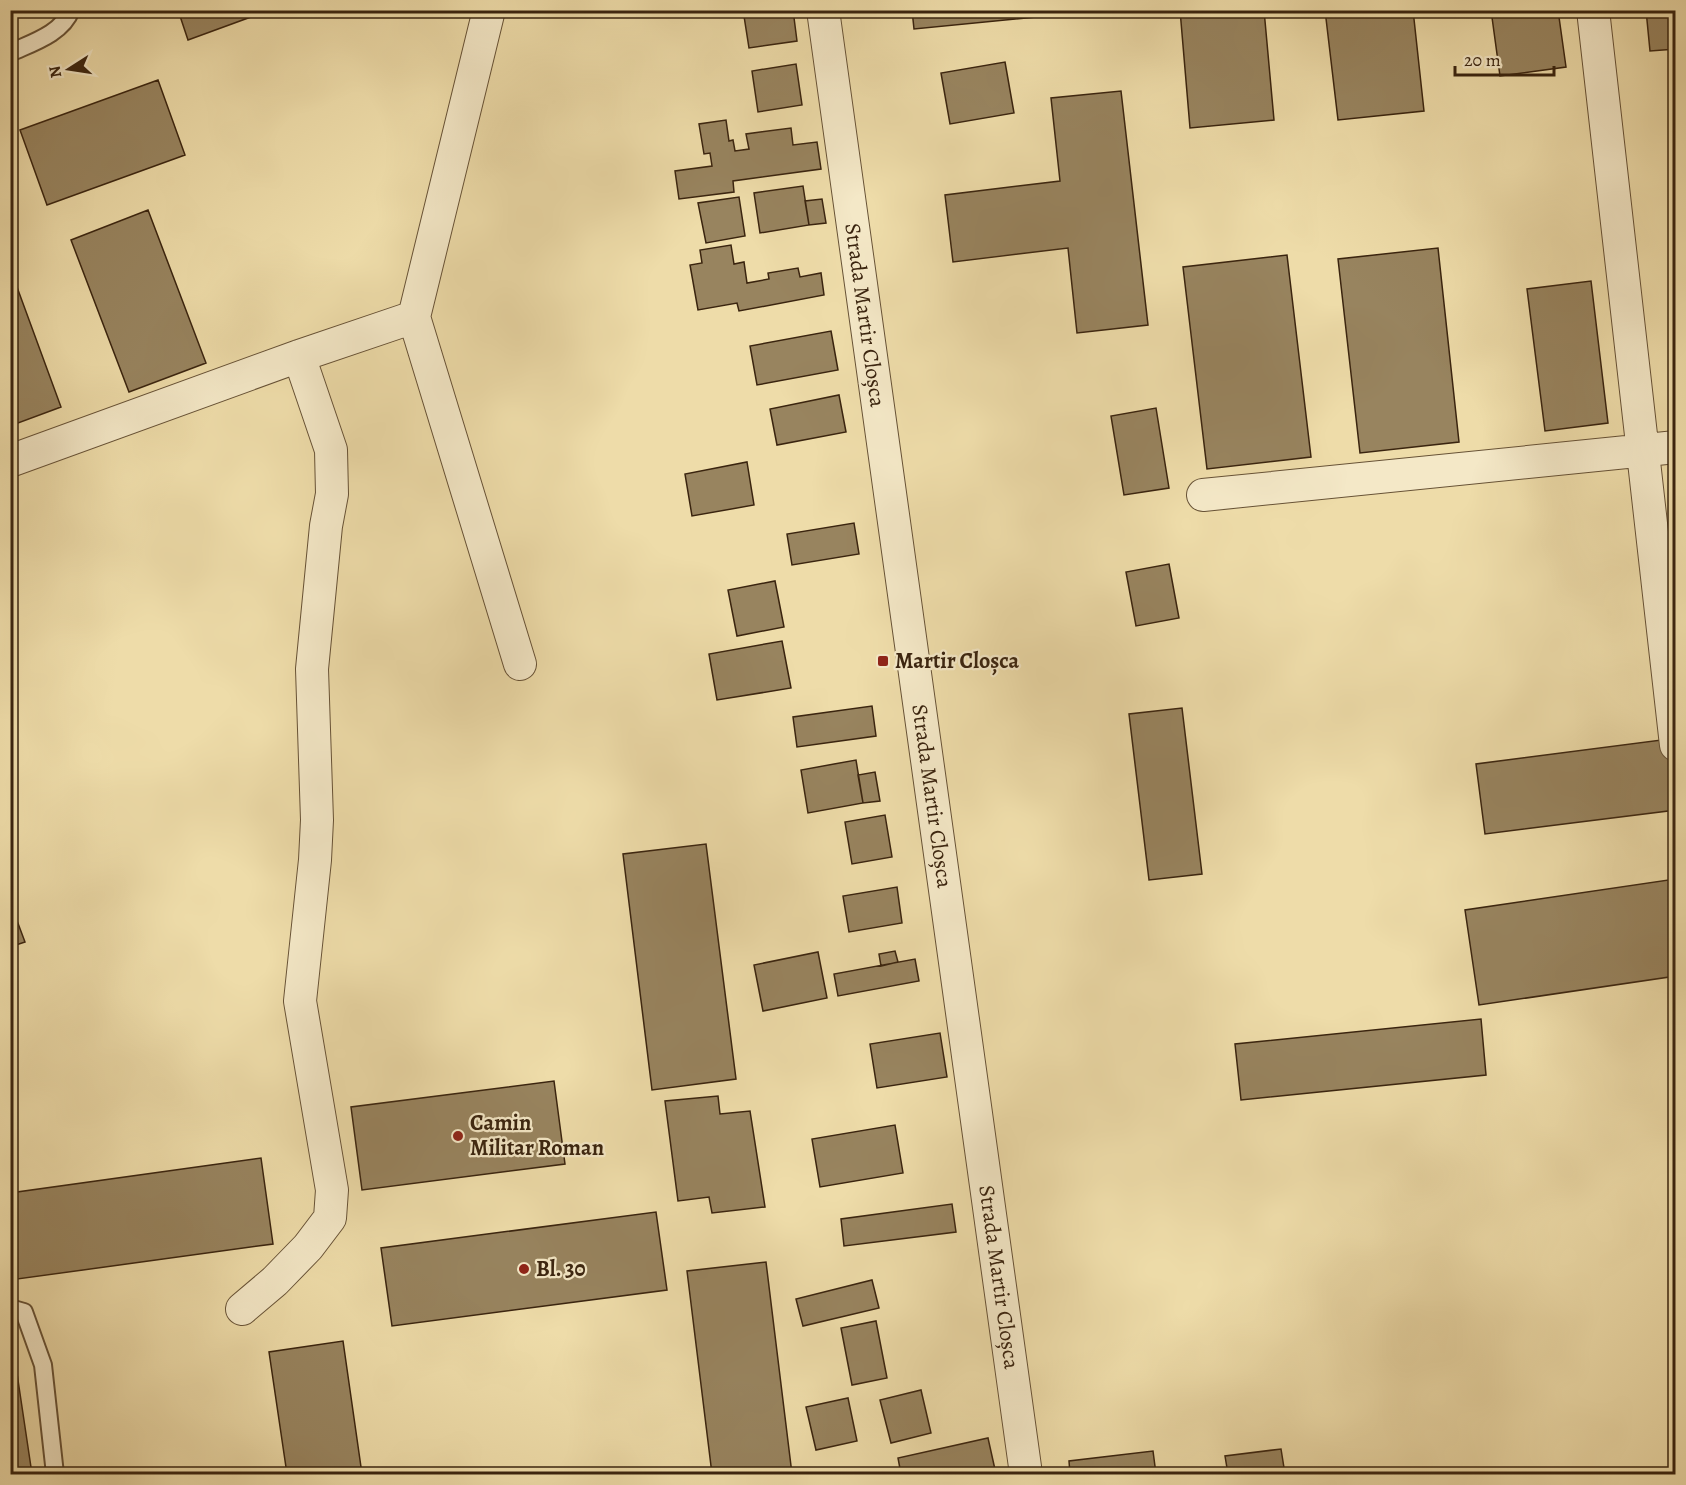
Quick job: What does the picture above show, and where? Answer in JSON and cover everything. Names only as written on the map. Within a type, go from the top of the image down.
[{"type":"street","points":[[489,10],[414,317],[520,664]]},
{"type":"street","name":"Strada Martir Cloșca","points":[[823,10],[1026,1474]]},
{"type":"street","points":[[1593,10],[1676,745]]},
{"type":"street","points":[[10,461],[299,356],[414,317]]},
{"type":"street","points":[[242,1309],[275,1281],[308,1246],[330,1218],[332,1190],[300,1001],[315,860],[317,820],[312,669],[326,526],[332,494],[331,450],[299,356]]},
{"type":"street","points":[[1203,495],[1676,447]]},
{"type":"lane","points":[[10,52],[51,33],[71,10]]},
{"type":"lane","points":[[10,1308],[24,1312],[43,1365],[55,1474]]},
{"type":"building","points":[[178,10],[270,10],[188,40]]},
{"type":"building","points":[[793,10],[797,41],[749,48],[744,16]]},
{"type":"building","points":[[912,10],[1108,10],[914,29]]},
{"type":"building","points":[[1180,10],[1264,10],[1274,120],[1190,128]]},
{"type":"building","points":[[1325,10],[1413,10],[1424,111],[1338,120]]},
{"type":"building","points":[[1491,10],[1558,10],[1566,67],[1500,76]]},
{"type":"building","points":[[1646,10],[1676,10],[1676,49],[1650,51]]},
{"type":"building","points":[[1005,62],[1014,113],[950,124],[941,73]]},
{"type":"building","points":[[796,64],[802,105],[758,112],[752,71]]},
{"type":"building","points":[[158,80],[185,155],[47,205],[20,130]]},
{"type":"building","points":[[1121,91],[1148,325],[1077,333],[1068,248],[953,262],[945,195],[1060,181],[1051,98]]},
{"type":"building","points":[[1676,112],[1676,182],[1670,113]]},
{"type":"building","points":[[726,120],[729,141],[733,140],[735,151],[749,149],[746,134],[791,128],[793,145],[817,142],[821,169],[733,181],[734,192],[679,199],[675,171],[712,166],[710,153],[704,154],[699,124]]},
{"type":"building","points":[[803,186],[809,225],[760,233],[754,193]]},
{"type":"building","points":[[739,197],[745,236],[706,243],[698,203]]},
{"type":"building","points":[[822,199],[826,223],[809,225],[805,201]]},
{"type":"building","points":[[148,210],[206,363],[129,392],[71,240]]},
{"type":"building","points":[[731,245],[734,264],[744,262],[747,283],[769,279],[768,273],[798,268],[800,277],[821,273],[824,295],[739,311],[737,303],[698,310],[690,265],[702,263],[700,250]]},
{"type":"building","points":[[1438,248],[1459,442],[1360,453],[1338,259]]},
{"type":"building","points":[[1287,255],[1311,457],[1207,469],[1183,267]]},
{"type":"building","points":[[10,268],[61,407],[10,426]]},
{"type":"building","points":[[1591,281],[1608,423],[1545,431],[1527,289]]},
{"type":"building","points":[[831,331],[838,370],[757,385],[750,346]]},
{"type":"building","points":[[839,395],[846,432],[777,445],[770,409]]},
{"type":"building","points":[[1156,408],[1169,488],[1124,495],[1111,416]]},
{"type":"building","points":[[747,462],[754,505],[692,516],[685,474]]},
{"type":"building","points":[[854,523],[859,554],[792,565],[787,534]]},
{"type":"building","points":[[1169,564],[1179,618],[1136,626],[1126,572]]},
{"type":"building","points":[[775,581],[784,627],[737,636],[728,590]]},
{"type":"building","points":[[782,641],[791,688],[717,700],[709,654]]},
{"type":"building","points":[[872,706],[876,736],[797,747],[793,717]]},
{"type":"building","points":[[1182,708],[1202,874],[1149,880],[1129,714]]},
{"type":"building","points":[[1669,739],[1676,810],[1485,834],[1476,764]]},
{"type":"building","points":[[856,760],[863,803],[808,813],[801,770]]},
{"type":"building","points":[[875,772],[880,801],[863,803],[858,775]]},
{"type":"building","points":[[885,815],[892,857],[852,864],[845,822]]},
{"type":"building","points":[[706,844],[736,1079],[652,1090],[623,854]]},
{"type":"building","points":[[1675,879],[1676,976],[1479,1005],[1465,910]]},
{"type":"building","points":[[897,887],[902,923],[849,932],[843,896]]},
{"type":"building","points":[[10,902],[25,942],[10,947]]},
{"type":"building","points":[[895,951],[898,962],[881,966],[879,954]]},
{"type":"building","points":[[818,952],[827,998],[763,1011],[754,965]]},
{"type":"building","points":[[915,959],[919,981],[838,996],[834,974]]},
{"type":"building","points":[[1481,1019],[1486,1075],[1241,1100],[1235,1044]]},
{"type":"building","points":[[940,1033],[947,1077],[877,1088],[870,1044]]},
{"type":"building","name":"Camin Militar Roman","points":[[554,1081],[565,1164],[362,1190],[351,1107]]},
{"type":"building","points":[[718,1096],[720,1114],[750,1111],[765,1207],[712,1213],[709,1197],[678,1201],[665,1101]]},
{"type":"building","points":[[895,1125],[903,1173],[820,1187],[812,1139]]},
{"type":"building","points":[[261,1158],[273,1244],[10,1280],[10,1193]]},
{"type":"building","points":[[952,1204],[956,1232],[844,1246],[841,1219]]},
{"type":"building","name":"Bl. 30","points":[[656,1212],[667,1290],[392,1326],[381,1248]]},
{"type":"building","points":[[766,1262],[792,1474],[712,1474],[687,1271]]},
{"type":"building","points":[[872,1280],[879,1308],[803,1326],[796,1299]]},
{"type":"building","points":[[876,1321],[887,1378],[852,1385],[841,1328]]},
{"type":"building","points":[[343,1341],[362,1474],[287,1474],[269,1352]]},
{"type":"building","points":[[15,1360],[32,1474],[10,1474],[10,1361]]},
{"type":"building","points":[[921,1390],[931,1433],[891,1443],[880,1400]]},
{"type":"building","points":[[848,1398],[857,1441],[816,1450],[806,1407]]},
{"type":"building","points":[[988,1438],[996,1474],[901,1474],[898,1458]]},
{"type":"building","points":[[1281,1449],[1285,1474],[1228,1474],[1225,1456]]},
{"type":"building","points":[[1153,1451],[1156,1474],[1070,1474],[1069,1461]]},
{"type":"place","name":"Martir Cloșca","points":[[883,661]]},
{"type":"place","name":"Camin Militar Roman","points":[[458,1136]]},
{"type":"place","name":"Bl. 30","points":[[524,1269]]}]
